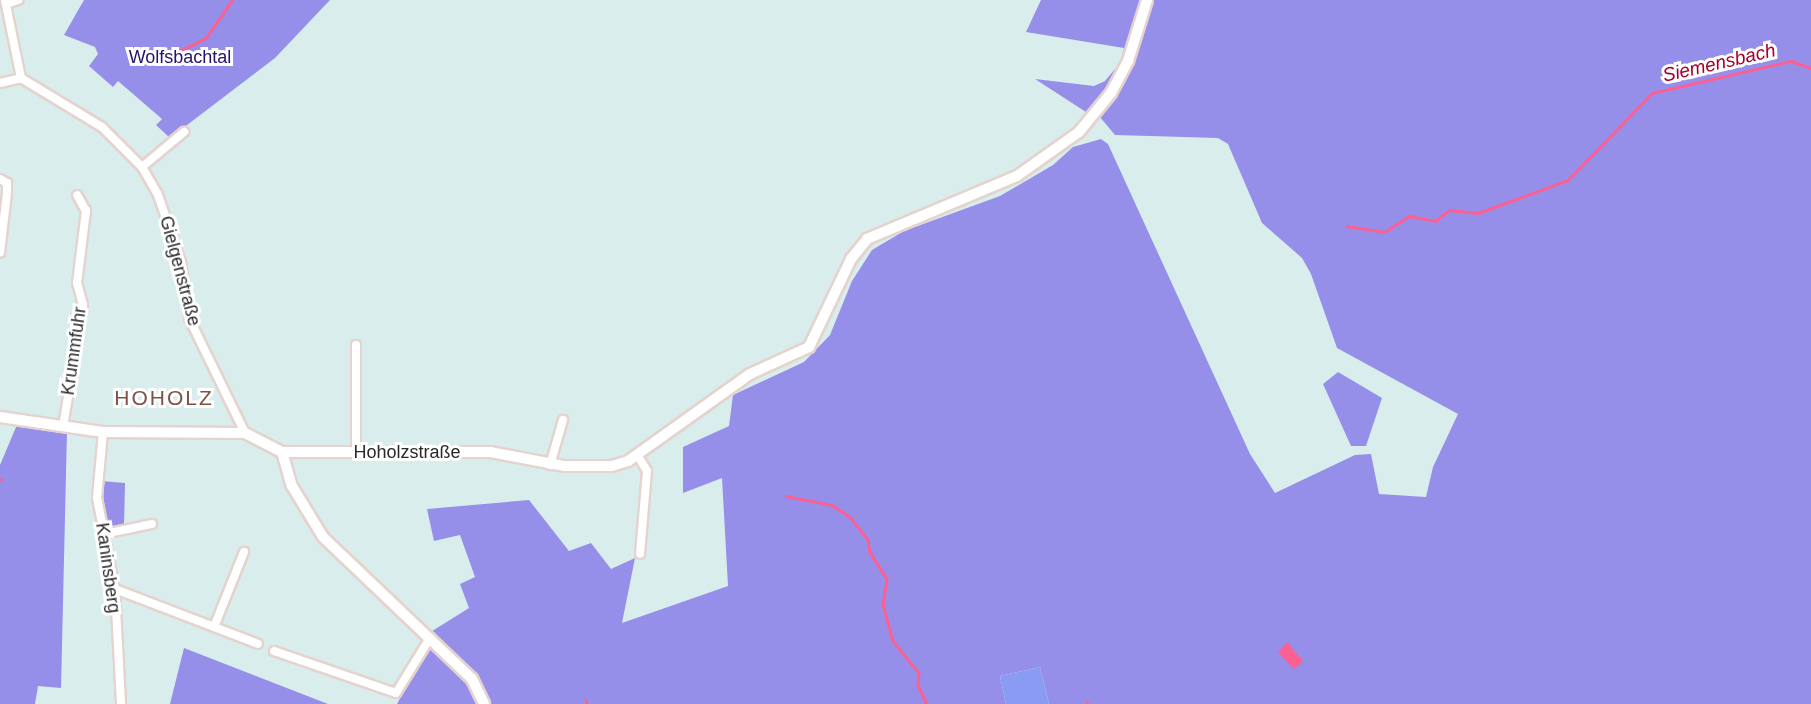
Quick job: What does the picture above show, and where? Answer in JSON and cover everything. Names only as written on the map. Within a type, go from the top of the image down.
[{"type":"street","points":[[0,83],[21,78],[5,2],[18,0]]},
{"type":"street","name":"Hoholzstraße","points":[[0,416],[103,432],[245,433],[282,452],[490,452],[550,465],[612,466],[638,456],[732,385],[787,359],[813,343],[851,259],[867,239],[1017,176],[1057,152],[1091,120],[1128,61],[1147,0]]},
{"type":"street","name":"Gielgenstraße","points":[[21,78],[102,127],[142,167],[172,230],[189,318],[245,433]]},
{"type":"street","points":[[142,167],[184,132]]},
{"type":"street","points":[[0,179],[6,183],[7,193],[0,253]]},
{"type":"street","name":"Krummfuhr","points":[[63,427],[83,304],[77,283],[86,211],[77,195]]},
{"type":"street","points":[[356,345],[356,452]]},
{"type":"street","points":[[550,465],[563,420]]},
{"type":"street","name":"Kaninsberg","points":[[103,432],[97,498],[115,589],[121,704]]},
{"type":"street","points":[[282,452],[283,467],[292,486],[323,537],[472,678],[484,704]]},
{"type":"street","points":[[638,456],[647,471],[640,554]]},
{"type":"street","points":[[104,534],[152,524]]},
{"type":"street","points":[[214,627],[243,552]]},
{"type":"street","points":[[115,589],[258,644]]},
{"type":"street","points":[[274,651],[396,693],[431,639]]},
{"type":"green space","name":"Wolfsbachtal","points":[[84,0],[330,0],[275,58],[170,138],[156,125],[162,119],[118,81],[113,87],[89,66],[98,54],[95,47],[64,35]]},
{"type":"green space","points":[[1041,0],[1811,0],[1811,704],[1049,704],[1040,667],[1000,676],[1006,704],[490,704],[475,676],[429,633],[469,608],[460,584],[475,577],[460,535],[434,541],[427,509],[529,500],[569,551],[591,543],[611,569],[635,558],[622,623],[728,586],[722,478],[683,493],[683,447],[729,426],[733,395],[804,362],[830,335],[852,281],[872,250],[904,231],[1000,196],[1053,165],[1073,147],[1101,139],[1108,144],[1250,454],[1275,493],[1355,455],[1371,454],[1379,494],[1426,497],[1433,467],[1458,414],[1337,348],[1311,274],[1302,258],[1262,223],[1228,144],[1218,138],[1115,135],[1094,110],[1089,114],[1035,79],[1094,86],[1105,81],[1120,63],[1124,48],[1026,32]]},
{"type":"green space","points":[[1338,372],[1382,398],[1366,446],[1351,446],[1323,384]]},
{"type":"green space","points":[[19,420],[67,431],[61,688],[38,686],[35,704],[0,704],[0,465]]},
{"type":"green space","points":[[101,481],[125,483],[124,527],[108,530]]},
{"type":"green space","points":[[432,647],[474,690],[480,704],[397,704],[427,648]]},
{"type":"green space","points":[[184,648],[328,704],[170,704]]},
{"type":"shaded area","points":[[1287,642],[1303,661],[1294,669],[1278,652]]},
{"type":"shaded area","points":[[1040,667],[1049,704],[1006,704],[1000,676]]},
{"type":"waterway","points":[[145,59],[159,61],[206,38],[232,0]]},
{"type":"waterway","name":"Siemensbach","points":[[1347,226],[1384,232],[1410,216],[1435,221],[1449,210],[1478,213],[1568,180],[1652,93],[1791,61],[1811,68]]},
{"type":"waterway","points":[[786,496],[832,505],[851,518],[868,540],[870,552],[887,579],[883,604],[893,641],[919,673],[918,685],[927,704]]},
{"type":"waterway","points":[[586,700],[587,704]]},
{"type":"district","name":"HOHOLZ","points":[[164,398]]}]
